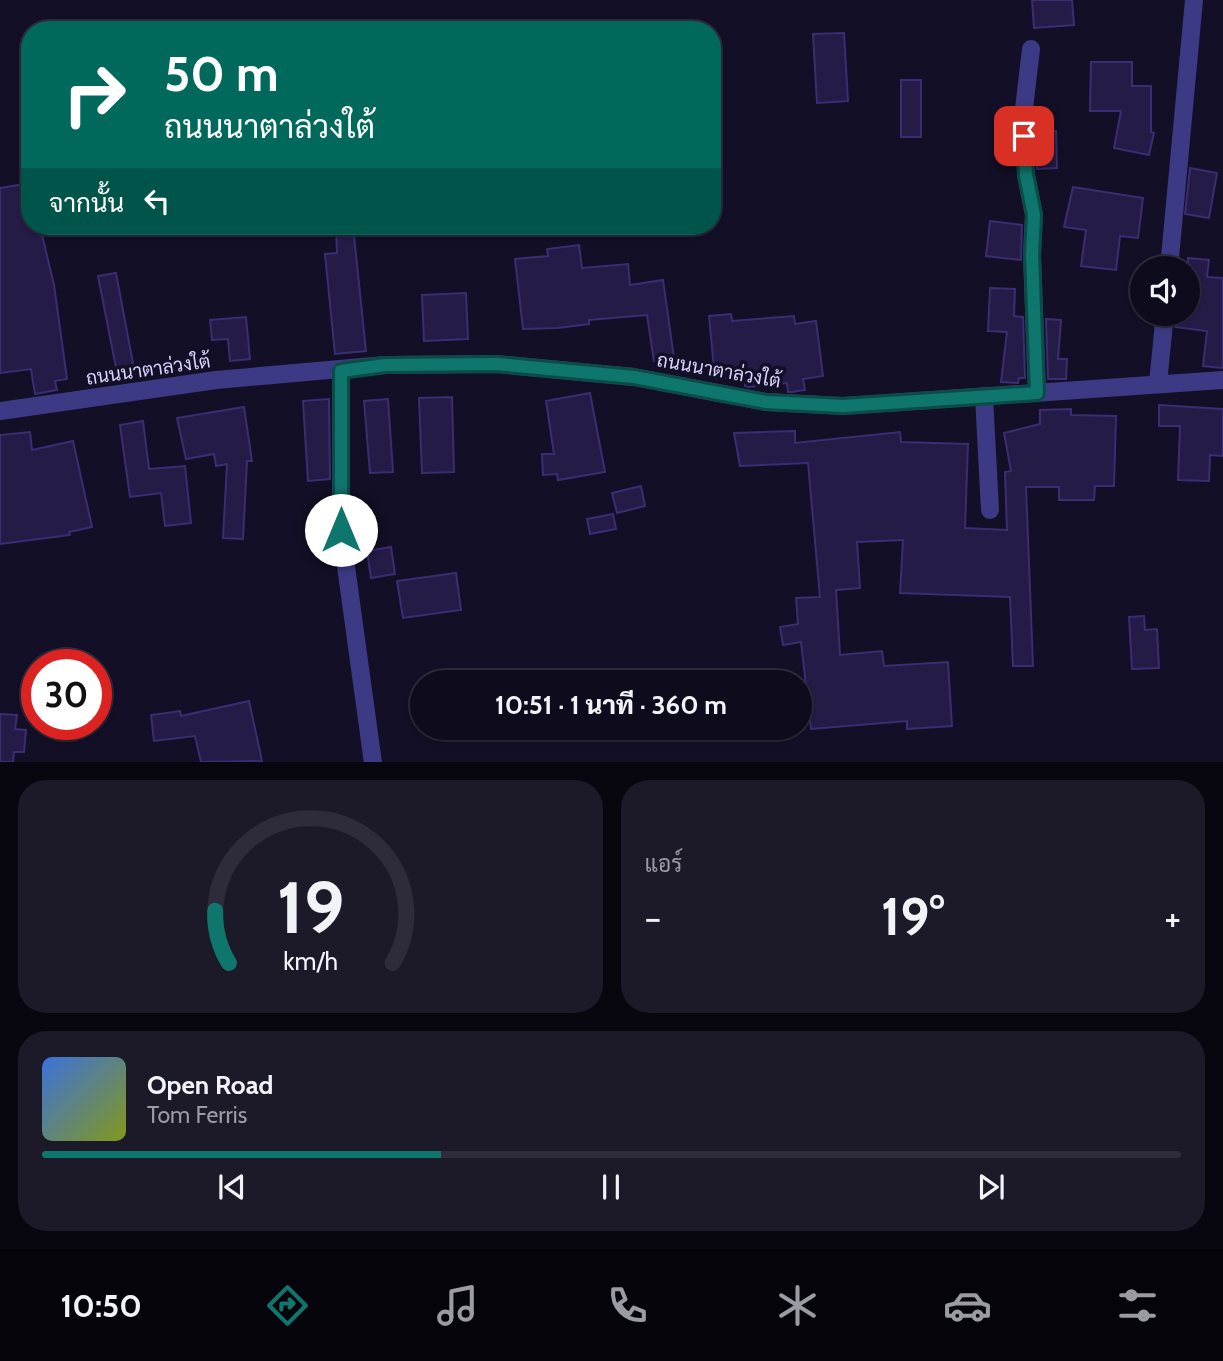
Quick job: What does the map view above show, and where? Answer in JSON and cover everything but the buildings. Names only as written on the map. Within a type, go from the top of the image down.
[{"type":"street","points":[[1170,256],[1194,0]]},
{"type":"street","points":[[1031,49],[1023,117],[1026,175],[1034,215],[1032,255],[1037,393]]},
{"type":"street","points":[[1158,383],[1164,326]]},
{"type":"street","name":"ถนนนาตาล่วงใต้","points":[[0,411],[215,380],[341,371],[385,365],[496,364],[634,377],[766,402],[843,406],[1223,380]]},
{"type":"street","points":[[341,371],[341,530],[373,762]]},
{"type":"street","points":[[984,396],[990,510]]},
{"type":"route","points":[[341,530],[341,371],[385,365],[496,364],[634,377],[766,402],[843,406],[1037,393],[1032,255],[1034,215],[1026,175],[1024,136]]}]
